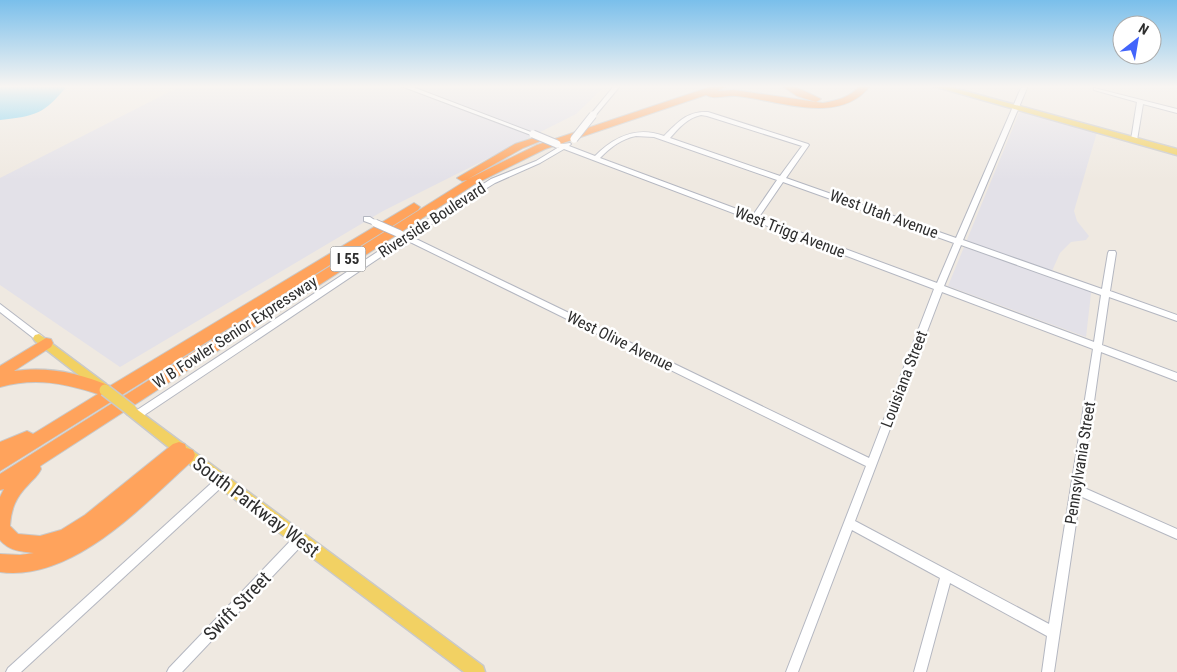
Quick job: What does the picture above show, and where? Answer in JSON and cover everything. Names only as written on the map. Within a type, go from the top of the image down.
[{"type":"highway","name":"W B Fowler Senior Expressway","points":[[0,464],[64,422],[478,168],[519,146],[605,117]]},
{"type":"highway","name":"W B Fowler Senior Expressway","points":[[0,483],[471,182],[541,148],[629,117]]},
{"type":"highway","points":[[0,363],[42,340]]},
{"type":"highway","points":[[0,373],[42,340]]},
{"type":"highway","points":[[0,381],[10,377],[39,373],[62,376],[105,390]]},
{"type":"highway","points":[[0,449],[64,422]]},
{"type":"highway","points":[[79,431],[31,470],[14,487],[7,498],[1,513],[1,529],[14,542],[40,545],[65,537],[91,521],[183,452]]},
{"type":"highway","points":[[0,563],[23,564],[60,554],[94,534],[183,452]]},
{"type":"main road","points":[[1053,117],[1177,152]]},
{"type":"main road","name":"South Parkway West","points":[[42,340],[220,481],[477,672]]},
{"type":"street","name":"West Trigg Avenue","points":[[488,117],[1177,377]]},
{"type":"street","name":"Riverside Boulevard","points":[[134,413],[403,236],[493,181],[538,162],[561,145],[574,139],[591,117]]},
{"type":"street","points":[[666,138],[687,117]]},
{"type":"street","points":[[718,117],[806,146],[754,218]]},
{"type":"street","name":"Louisiana Street","points":[[792,672],[940,288],[1011,117]]},
{"type":"street","points":[[1134,140],[1137,117]]},
{"type":"street","name":"West Utah Avenue","points":[[595,159],[616,139],[650,134],[666,138],[1177,318]]},
{"type":"street","name":"West Olive Avenue","points":[[371,221],[871,464]]},
{"type":"street","name":"Pennsylvania Street","points":[[1048,672],[1052,632],[1098,347],[1104,292],[1112,253]]},
{"type":"street","points":[[0,307],[42,340]]},
{"type":"street","points":[[12,672],[220,481]]},
{"type":"street","points":[[1075,489],[1177,534]]},
{"type":"street","points":[[849,523],[1052,632]]},
{"type":"street","name":"Swift Street","points":[[173,672],[300,539]]},
{"type":"street","points":[[920,672],[946,576]]},
{"type":"shaded area","points":[[119,117],[569,117],[383,211],[120,367],[0,285],[0,178]]},
{"type":"shaded area","points":[[1017,117],[1043,117],[1097,132],[1074,211],[1077,221],[1089,236],[1086,240],[1071,242],[1060,253],[1052,271],[1092,285],[1086,337],[948,286]]},
{"type":"water","points":[[0,117],[19,117],[0,120]]}]
